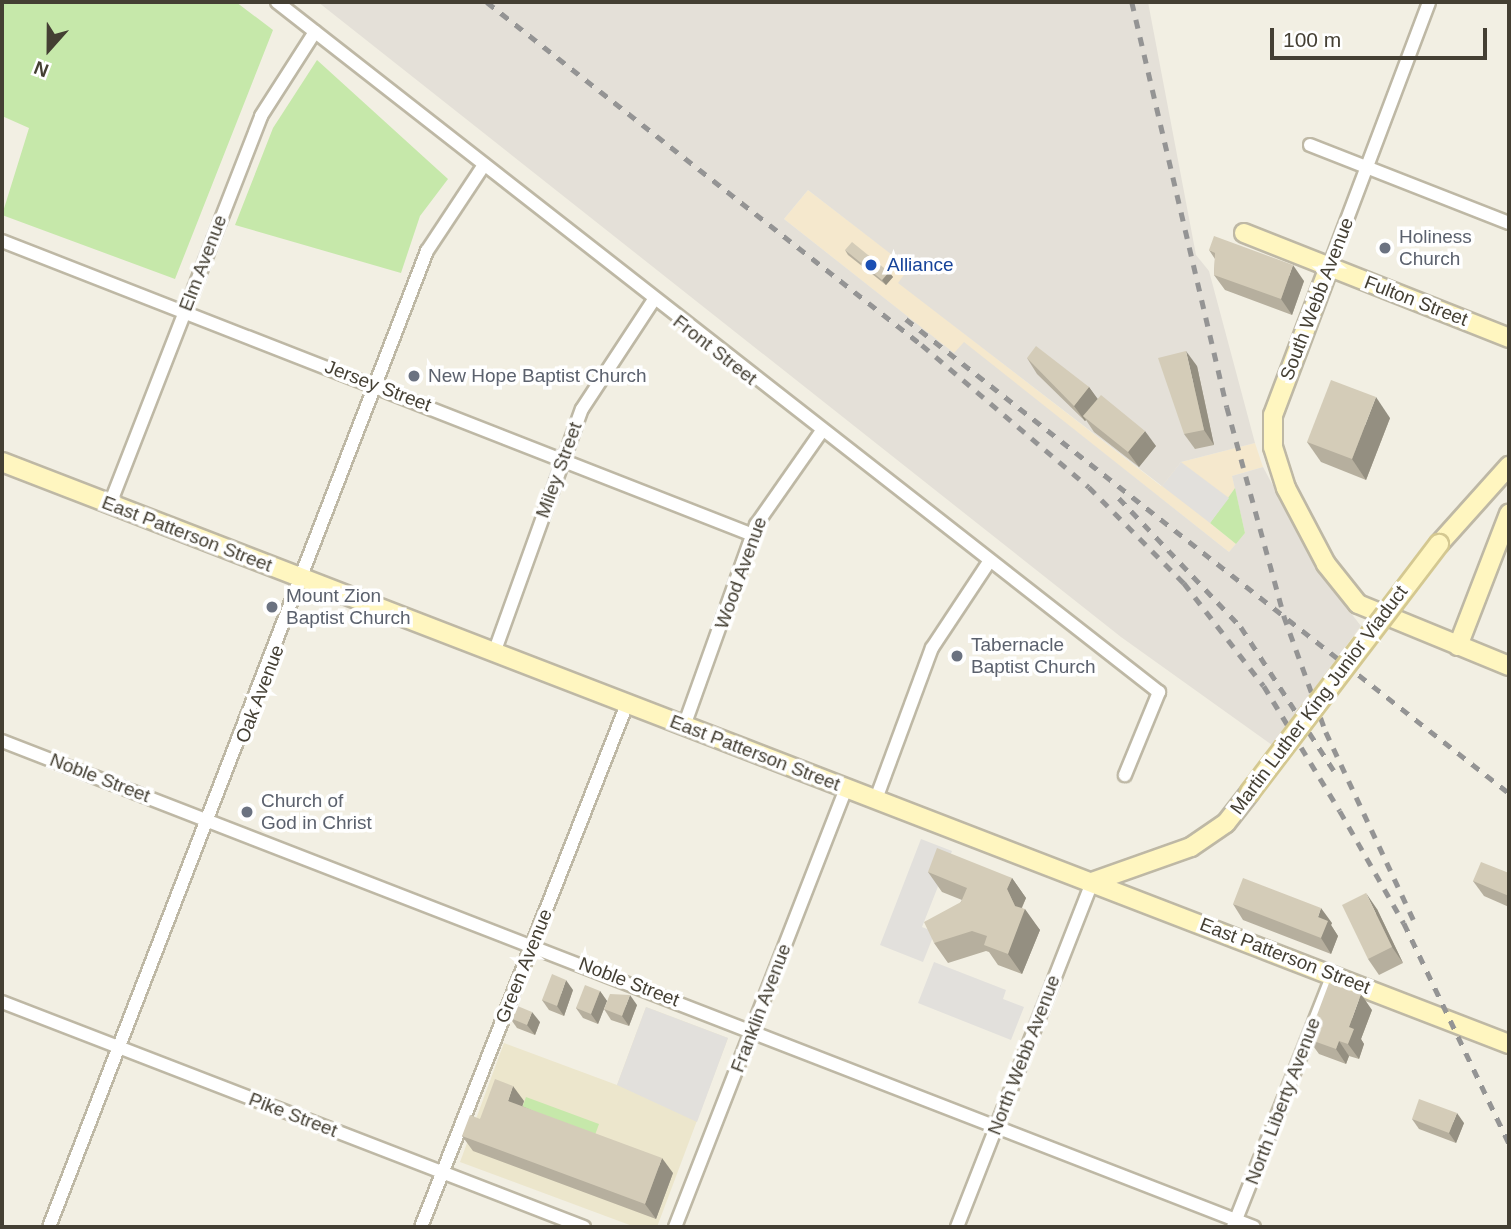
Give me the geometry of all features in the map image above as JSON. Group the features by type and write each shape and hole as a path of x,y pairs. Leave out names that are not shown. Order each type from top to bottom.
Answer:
{"street":[{"name":"Front Street","path":"276,2 482,168 1159,692 1125,775"},
{"name":"South Webb Avenue","path":"1429,2 1276,405 1272,436 1295,508 1345,591 1375,614 1458,646"},
{"name":"Elm Avenue","path":"110,505 268,101 315,32"},
{"path":"1310,145 1509,223"},
{"name":"Oak Avenue","path":"49,1227 209,820 427,251 482,168"},
{"name":"Fulton Street","path":"1244,233 1509,338"},
{"name":"Jersey Street","path":"2,242 563,457 752,535"},
{"name":"Miley Street","path":"494,653 563,457 591,389 653,301"},
{"name":"Wood Avenue","path":"684,726 752,535 771,497 821,432"},
{"name":"East Patterson Street","path":"2,462 1509,1044"},
{"name":"Martin Luther King Junior Viaduct","path":"1092,882 1191,846 1226,823 1439,544 1509,466"},
{"path":"1509,514 1458,646 1509,666"},
{"path":"876,799 932,649 989,562"},
{"name":"Green Avenue","path":"421,1227 627,704"},
{"name":"Noble Street","path":"2,740 752,1029 1235,1224 1254,1227"},
{"name":"Franklin Avenue","path":"675,1227 846,788"},
{"name":"North Webb Avenue","path":"957,1227 1092,882"},
{"name":"North Liberty Avenue","path":"1235,1224 1333,974"},
{"name":"Pike Street","path":"2,1002 584,1227"}],"shaded area":[{"path":"318,2 1148,2 1196,255 1209,271 1255,443 1181,462 1162,486 898,283 909,268 808,190 784,219 954,353 964,342 1229,552 1245,533 1232,476 1263,467 1321,575 1361,626 1272,745 1121,637"},
{"path":"808,190 910,268 899,283 1161,486 1181,462 1255,443 1263,467 1232,476 1235,488 1210,523 1236,544 1229,552 964,343 955,354 784,219"},
{"path":"1181,462 1229,498 1210,523 1162,486"},
{"path":"921,839 952,851 922,927 935,932 923,962 880,945"},
{"path":"934,962 1006,990 1003,999 1024,1007 1011,1040 918,1003"},
{"path":"646,1007 728,1038 657,1227 635,1227 460,1162 504,1043 617,1085"},
{"path":"646,1007 728,1038 697,1122 617,1085"}],"green space":[{"path":"2,2 236,2 273,30 175,279 2,215 29,128 2,116"},
{"path":"317,60 448,179 420,216 401,273 235,225 273,128"},
{"path":"1235,488 1245,533 1236,544 1210,523"},
{"path":"526,1097 599,1124 592,1143 519,1116"}],"building":[{"path":"1214,236 1293,265 1281,299 1214,275 1215,253 1209,250"},
{"path":"852,242 889,272 882,280 845,250"},
{"path":"1036,346 1089,387 1074,406 1027,358"},
{"path":"1186,351 1204,430 1184,434 1158,358"},
{"path":"1331,380 1376,397 1352,459 1307,442"},
{"path":"1101,395 1145,431 1128,452 1083,416"},
{"path":"937,848 1012,878 1007,889 1015,906 1025,909 1008,954 984,945 987,936 972,931 934,943 924,922 961,902 967,888 928,872"},
{"path":"1481,862 1509,873 1509,896 1473,881"},
{"path":"1243,878 1321,908 1318,917 1328,921 1321,938 1233,904"},
{"path":"1366,893 1392,947 1368,959 1342,905"},
{"path":"552,974 566,980 557,1006 542,1000"},
{"path":"1329,983 1361,994 1349,1027 1354,1029 1348,1044 1339,1041 1336,1049 1308,1039"},
{"path":"585,985 600,991 591,1014 576,1008"},
{"path":"610,994 630,995 622,1016 604,1009"},
{"path":"515,1005 532,1012 527,1025 510,1018"},
{"path":"495,1079 513,1086 508,1101 662,1158 645,1204 462,1136 470,1115 480,1119"},
{"path":"1419,1099 1457,1113 1449,1133 1412,1119"}],"railway":[{"path":"487,2 922,345 1089,487 1184,583 1264,686 1340,811 1404,923 1509,1143"},
{"path":"1132,2 1227,407 1284,616 1326,732 1416,925"},
{"path":"906,319 1509,793"},
{"path":"1119,498 1241,627 1334,771"}],"place":[{"name":"Holiness Church","path":"1385,248"},
{"name":"Alliance","path":"871,265"},
{"name":"New Hope Baptist Church","path":"414,376"},
{"name":"Mount Zion Baptist Church","path":"272,607"},
{"name":"Tabernacle Baptist Church","path":"957,656"},
{"name":"Church of God in Christ","path":"247,812"}]}
